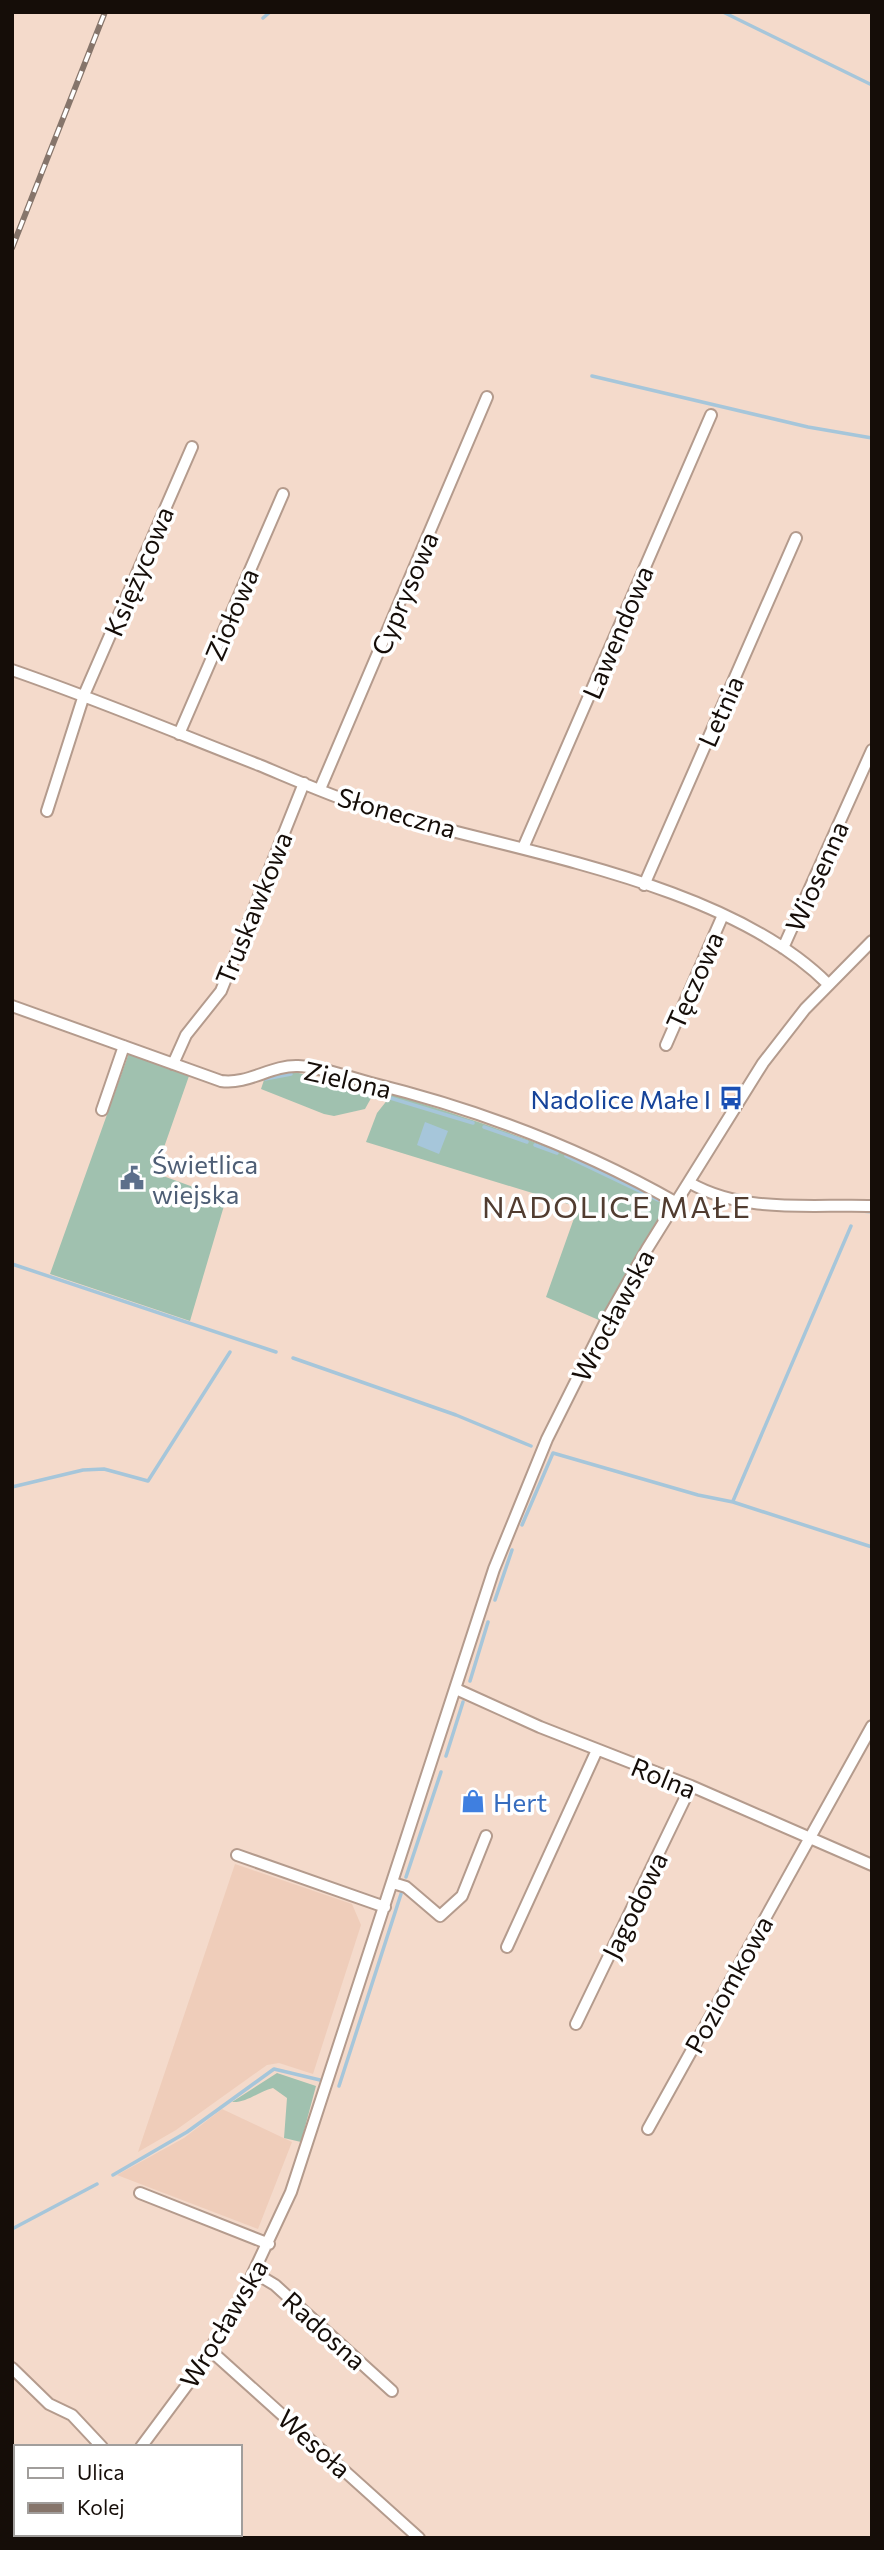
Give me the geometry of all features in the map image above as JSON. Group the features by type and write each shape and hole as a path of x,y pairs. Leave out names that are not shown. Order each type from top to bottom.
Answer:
{"street":[{"name":"Cyprysowa","path":"320,789 487,397"},
{"name":"Lawendowa","path":"523,848 711,415"},
{"name":"Księżycowa","path":"47,811 84,695 192,447"},
{"name":"Ziołowa","path":"179,734 283,494"},
{"name":"Letnia","path":"644,884 796,538"},
{"name":"Słoneczna","path":"12,670 84,695 367,807 523,848 644,884 723,915 783,948"},
{"name":"Wiosenna","path":"828,984 809,965 783,948 872,750"},
{"name":"Truskawkowa","path":"173,1063 186,1035 221,991 304,783"},
{"name":"Tęczowa","path":"666,1045 723,915"},
{"name":"Wrocławska","path":"142,2445 210,2350 255,2273 291,2192 494,1569 536,1462 606,1321 780,1039 828,984 872,941"},
{"name":"Zielona","path":"12,1006 208,1077 235,1083 269,1070 299,1066 394,1089 534,1135 677,1203"},
{"path":"102,1110 124,1046"},
{"path":"690,1183 704,1191 746,1203 872,1206"},
{"name":"Rolna","path":"455,1693 691,1786 872,1865"},
{"name":"Poziomkowa","path":"648,2129 872,1726"},
{"path":"507,1947 597,1750"},
{"name":"Jagodowa","path":"576,2024 691,1786"},
{"path":"393,1883 406,1887 440,1916 462,1896 486,1836"},
{"path":"237,1856 386,1907"},
{"path":"141,2193 269,2244"},
{"name":"Radosna","path":"255,2273 275,2285 392,2391"},
{"name":"Wesoła","path":"210,2350 419,2538"},
{"path":"12,2368 48,2404 72,2415 100,2445"}],"shaded area":[{"path":"235,1864 352,1904 361,1925 313,2074 279,2063 267,2065 176,2130 138,2152"},
{"path":"222,2109 292,2142 258,2229 117,2175 184,2138"}],"green space":[{"path":"129,1053 189,1076 155,1173 226,1199 190,1321 50,1274"},
{"path":"290,1071 375,1091 365,1109 334,1116 261,1089 265,1077"},
{"path":"392,1094 494,1127 585,1162 624,1179 653,1196 666,1210 601,1321 546,1297 578,1207 366,1142 377,1113"},
{"path":"277,2073 316,2086 301,2142 284,2138 287,2098 273,2088 242,2101 232,2102"}],"water":[{"path":"425,1122 448,1131 439,1154 417,1145"}],"waterway":[{"path":"263,18 270,12"},
{"path":"723,12 872,85"},
{"path":"592,376 808,427 872,438"},
{"path":"265,1079 291,1074"},
{"path":"303,1077 370,1092"},
{"path":"387,1097 473,1123"},
{"path":"484,1127 527,1142"},
{"path":"535,1145 557,1153"},
{"path":"566,1156 658,1200"},
{"path":"862,1211 872,1212"},
{"path":"733,1501 851,1226"},
{"path":"12,1264 276,1352"},
{"path":"12,1487 83,1470 104,1469 148,1481 230,1352"},
{"path":"293,1358 456,1415 531,1446"},
{"path":"522,1525 553,1453 698,1495 733,1502 872,1547"},
{"path":"495,1600 512,1550"},
{"path":"470,1681 488,1622"},
{"path":"446,1756 463,1702"},
{"path":"406,1877 441,1772"},
{"path":"339,2086 401,1894"},
{"path":"113,2175 187,2132 274,2069 320,2080"},
{"path":"12,2229 97,2184"}],"railway":[{"path":"12,248 105,12"}],"place":[{"name":"Nadolice Małe I","path":"731,1098"},
{"name":"Świetlica wiejska","path":"132,1178"},
{"name":"Hert","path":"473,1801"}],"district":[{"name":"NADOLICE MAŁE","path":"617,1205"}]}
